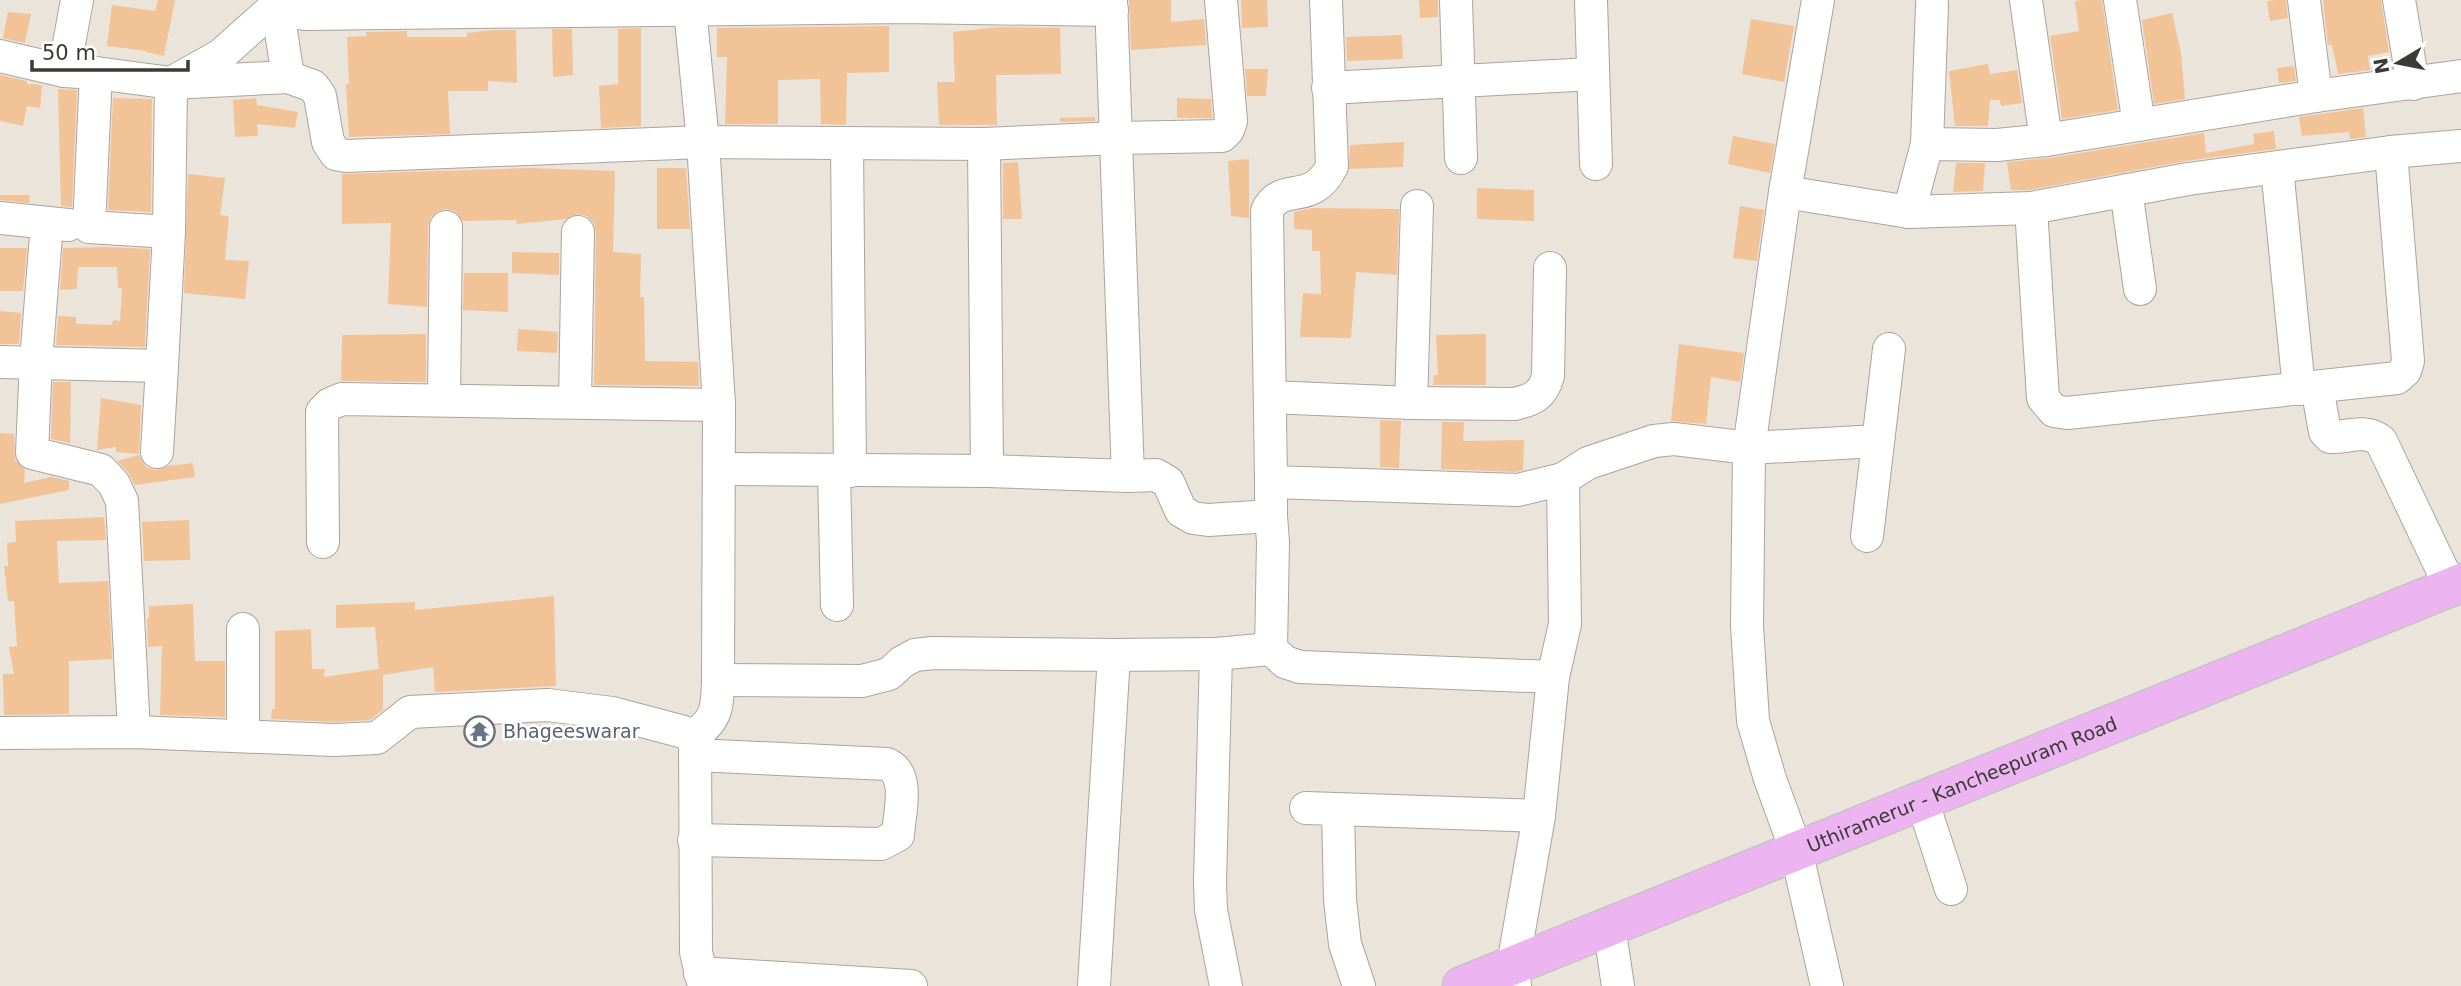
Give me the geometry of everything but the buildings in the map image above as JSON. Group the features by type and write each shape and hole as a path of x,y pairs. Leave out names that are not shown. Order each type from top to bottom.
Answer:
{"main road":[{"name":"Uthiramerur - Kancheepuram Road","path":"1462,986 1523,968 1604,928 2456,586"}],"street":[{"path":"64,71 77,0"},
{"path":"0,56 64,71 171,83 288,77 313,86 320,96 328,142 336,154 346,156 703,142 984,144 1222,136 1231,121 1221,0"},
{"path":"1326,0 1332,166 1327,176 1310,191 1280,196 1271,201 1267,211 1273,542 1271,649 1285,663 1300,667 1553,677"},
{"path":"1456,0 1461,158"},
{"path":"1591,0 1596,164"},
{"path":"1818,0 1785,192 1749,448 1747,626 1753,721 1770,779 1796,850 1827,986"},
{"path":"2026,0 2046,140"},
{"path":"2120,0 2139,125"},
{"path":"2304,0 2316,96"},
{"path":"2399,0 2413,84"},
{"path":"278,2 291,12 305,14 1112,5 1128,476"},
{"path":"278,2 288,77"},
{"path":"171,83 221,55 278,2"},
{"path":"1909,212 1927,144 1932,4"},
{"path":"690,9 703,142 719,405 720,469 717,704 710,724 695,745 696,952 702,979 911,986"},
{"path":"89,227 96,73"},
{"path":"1328,88 1593,74"},
{"path":"1927,144 1997,145 2046,140 2316,96 2461,76"},
{"path":"157,452 169,232 171,83"},
{"path":"837,605 847,144"},
{"path":"984,144 987,471"},
{"path":"1785,192 1909,212 2031,208 2126,190 2277,167 2461,146"},
{"path":"2031,208 2043,398 2054,411 2067,413 2397,378 2405,371 2408,361 2391,152"},
{"path":"2277,167 2308,388 2325,432 2330,437 2365,433 2374,435 2381,441 2456,586"},
{"path":"2126,190 2140,289"},
{"path":"1411,403 1418,206"},
{"path":"0,218 169,232"},
{"path":"47,223 32,453 101,470 114,484 122,501 134,732"},
{"path":"444,399 446,227"},
{"path":"575,402 578,232"},
{"path":"1270,397 1514,404 1539,396 1548,376 1550,268"},
{"path":"1867,536 1889,349"},
{"path":"0,362 162,366"},
{"path":"323,542 322,412 330,404 342,399 719,405"},
{"path":"1271,482 1518,489 1576,471 1654,441 1674,439 1749,448 1878,441"},
{"path":"720,469 1156,475 1168,482 1181,511 1193,518 1208,520 1271,516"},
{"path":"1523,968 1553,677 1565,624 1576,471"},
{"path":"243,629 243,736"},
{"path":"718,680 862,681 889,674 915,655 933,653 1216,654 1271,649"},
{"path":"1216,654 1211,896 1226,986"},
{"path":"1094,986 1114,655"},
{"path":"0,733 134,732 334,740 377,738 410,712 548,705 612,713 695,745 887,764 894,767 900,775 902,786 898,835 881,844 694,840"},
{"path":"1922,800 1951,889"},
{"path":"1306,808 1539,816"},
{"path":"1339,810 1341,911 1345,944 1359,986"},
{"path":"1604,928 1618,986"}],"place":[{"name":"Bhageeswarar","path":"480,731"}]}
